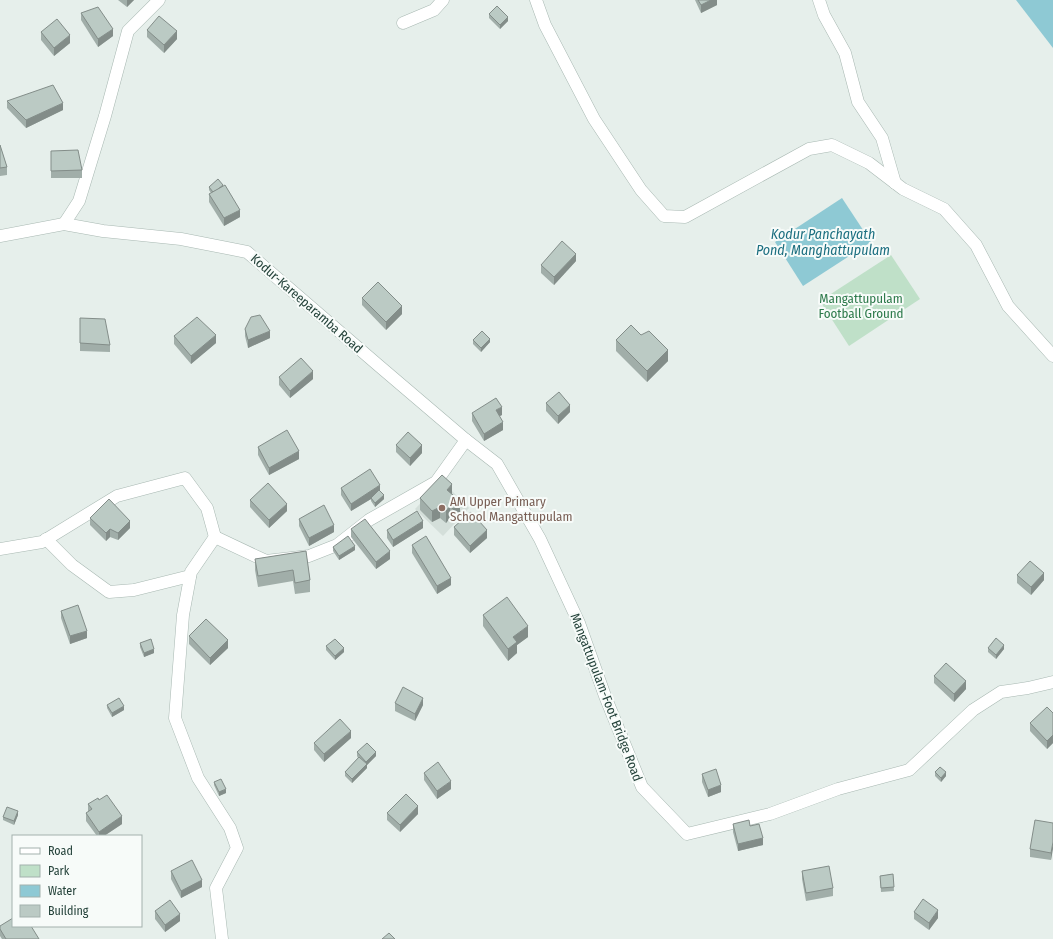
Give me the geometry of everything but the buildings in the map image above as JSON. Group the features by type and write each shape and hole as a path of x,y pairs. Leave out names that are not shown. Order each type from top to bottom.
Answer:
{"street":[{"path":"64,224 79,201 128,31 159,0"},
{"path":"403,24 434,10 443,0"},
{"path":"536,0 545,25 594,119 641,190 664,216 685,217 809,149 832,145 869,163 903,189 944,209 976,245 1008,306 1053,356"},
{"path":"819,0 824,15 845,53 858,102 882,138 895,183"},
{"name":"Kodur-Kareeparamba Road","path":"0,236 64,224 103,231 182,239 247,252 466,440"},
{"path":"0,550 42,542 117,496 185,478 207,508 216,537 266,560 309,556 337,545 369,520 436,482 466,440"},
{"name":"Mangattupulam-Foot Bridge Road","path":"466,440 497,464 540,539 579,623 605,696 642,787 687,834 770,814 838,789 909,770 973,710 1001,692 1053,682"},
{"path":"216,537 191,572 190,576 183,615 175,718 198,778 230,828 237,848 216,888 222,939"},
{"path":"46,539 72,565 109,592 134,590 190,576"}],"shaded area":[{"name":"AM Upper Primary School Mangattupulam","path":"442,481 469,508 443,536 415,509"}],"green space":[{"name":"Mangattupulam Football Ground","path":"891,255 920,299 849,346 820,301"}],"water":[{"path":"1016,0 1053,0 1053,48"},
{"name":"Kodur Panchayath Pond, Manghattupulam","path":"842,198 871,242 803,286 775,242"}],"place":[{"name":"AM Upper Primary School Mangattupulam","path":"442,508"}]}
